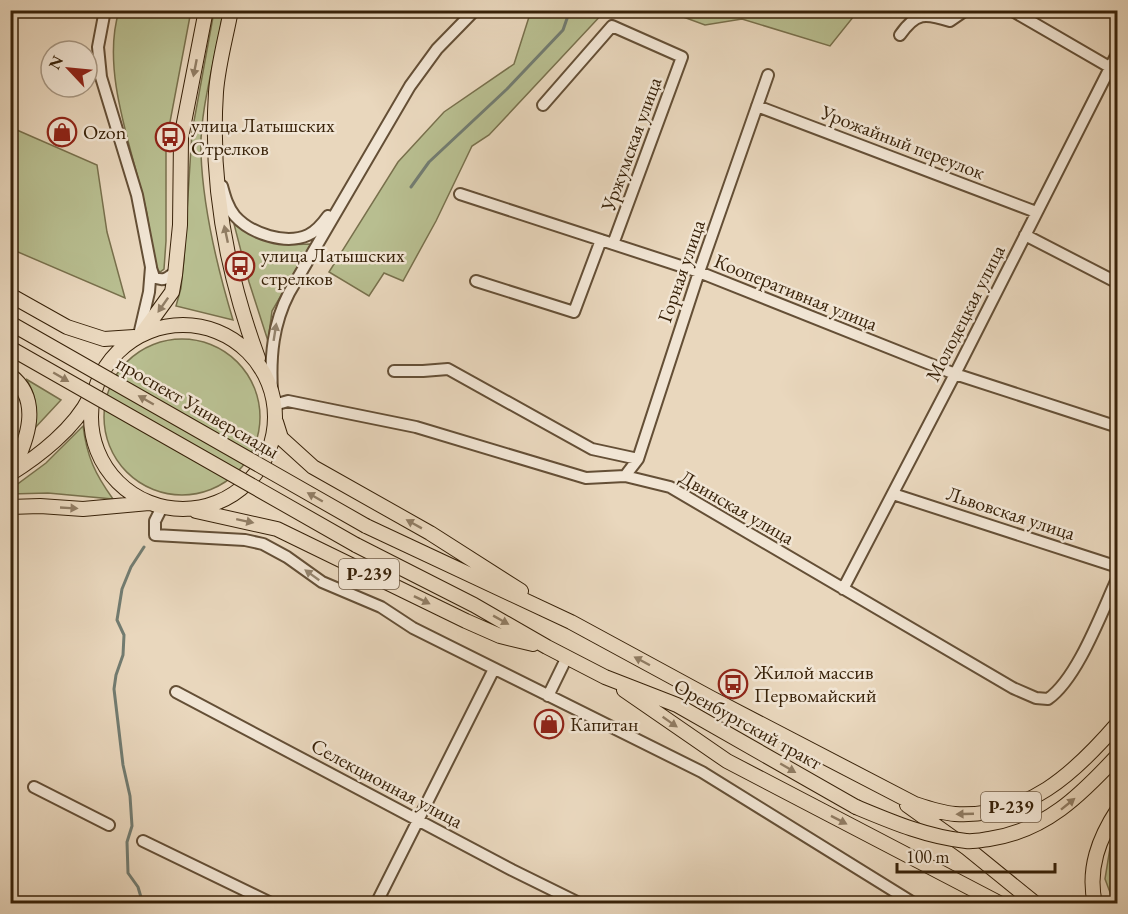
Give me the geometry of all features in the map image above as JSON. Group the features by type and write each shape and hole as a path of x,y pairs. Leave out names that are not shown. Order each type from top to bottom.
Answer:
{"main road":[{"path":"10,295 67,327 104,339 139,335 172,292 180,225 181,138 206,10"},
{"path":"231,10 216,90 215,166 219,201 247,329 263,371"},
{"name":"проспект Универсиады","path":"10,323 366,526"},
{"name":"Р-239","path":"11,474 36,457 74,420 86,406 99,376 117,351 139,335 162,327 183,324 210,328 223,333 246,349 263,371 272,391 274,412 281,438 313,467 430,533 571,622"},
{"name":"Оренбургский тракт","path":"10,348 356,545 474,605 605,677 677,705 856,807 914,831 968,842 1002,837 1049,819 1082,792 1118,755"},
{"path":"10,375 29,399 31,414 26,441 11,474"},
{"name":"Р-239","path":"99,376 90,410 90,424 98,453 109,472 124,488 155,505"},
{"name":"Р-239","path":"188,509 227,498 257,471 270,446 274,412"},
{"name":"Р-239","path":"10,507 40,506 83,509 155,505 188,509 277,529 500,636 547,647"},
{"name":"Оренбургский тракт","path":"366,526 571,622 915,804 953,814 1005,809 1045,792 1072,771 1118,723"},
{"path":"605,677 727,761 1001,903"},
{"path":"879,786 967,848 1036,903"},
{"path":"1095,903 1091,885 1096,849 1118,809"}],"street":[{"path":"105,10 98,47 101,77 137,195 151,267 154,277 161,280 169,278 175,272"},
{"path":"215,166 229,207 236,216 253,229 280,238 298,238 315,231 351,184 410,86 437,49 475,10"},
{"path":"900,35 908,24 921,16 928,15 950,21 966,10"},
{"path":"1011,10 1114,69"},
{"name":"Уржумская улица","path":"543,105 612,26 682,57 613,244"},
{"name":"Молодецкая улица","path":"843,589 1036,212 1114,69 1118,52"},
{"name":"Горная улица","path":"625,476 638,459 699,272 768,75"},
{"name":"Урожайный переулок","path":"757,106 1036,212"},
{"path":"272,391 272,350 279,314 343,204 351,184"},
{"name":"Кооперативная улица","path":"460,194 699,272 955,374 1118,427"},
{"path":"1025,235 1118,283"},
{"path":"476,281 574,312 601,240"},
{"path":"139,335 149,292 151,267"},
{"path":"394,370 448,369 592,449 638,459"},
{"name":"Двинская улица","path":"274,412 288,401 416,427 586,478 625,476 670,487 1013,688 1036,698 1048,699 1056,694 1067,680 1088,642 1118,577"},
{"name":"Львовская улица","path":"893,494 1118,567"},
{"path":"155,505 155,535 245,540 263,544 287,557 322,582 381,607 413,628 702,772 915,903"},
{"path":"548,696 567,657"},
{"path":"376,903 494,669"},
{"name":"Селекционная улица","path":"176,692 513,870 581,903"},
{"path":"34,787 109,825"},
{"path":"143,841 273,903"}],"green space":[{"path":"538,10 605,11 489,135 472,146 436,221 403,281 384,273 369,296 329,272 398,162 444,112 514,64 529,17"},
{"path":"858,10 830,46 742,19 705,25 667,11"},
{"path":"119,11 191,11 166,143 166,241 164,269 160,272 155,269 147,214 116,86 114,35"},
{"path":"217,13 222,16 222,19 202,121 202,174 212,238 233,320 176,306 181,288 184,259 192,132 213,17"},
{"path":"10,127 97,165 107,232 125,298 11,249"},
{"path":"234,224 271,242 311,244 272,311 268,341 249,282"},
{"path":"182,339 212,345 237,362 254,387 260,417 254,447 237,472 212,489 182,495 152,489 127,472 110,447 104,417 110,387 127,362 152,345"},
{"path":"26,379 61,400 33,430 35,403"},
{"path":"83,426 93,465 113,499 48,493 11,494 11,489 46,463"},
{"path":"1117,833 1117,903 1114,903 1105,879 1110,848"}],"waterway":[{"path":"411,187 429,162 507,89 563,30 570,10"},
{"path":"143,904 138,887 128,873 127,842 132,826 130,796 123,765 114,689 123,655 124,635 117,620 122,589 131,567 144,547"}],"place":[{"name":"Ozon","path":"62,132"},
{"name":"улица Латышских Стрелков","path":"170,137"},
{"name":"улица Латышских стрелков","path":"240,266"},
{"name":"Жилой массив Первомайский","path":"733,684"},
{"name":"Капитан","path":"549,724"}]}
